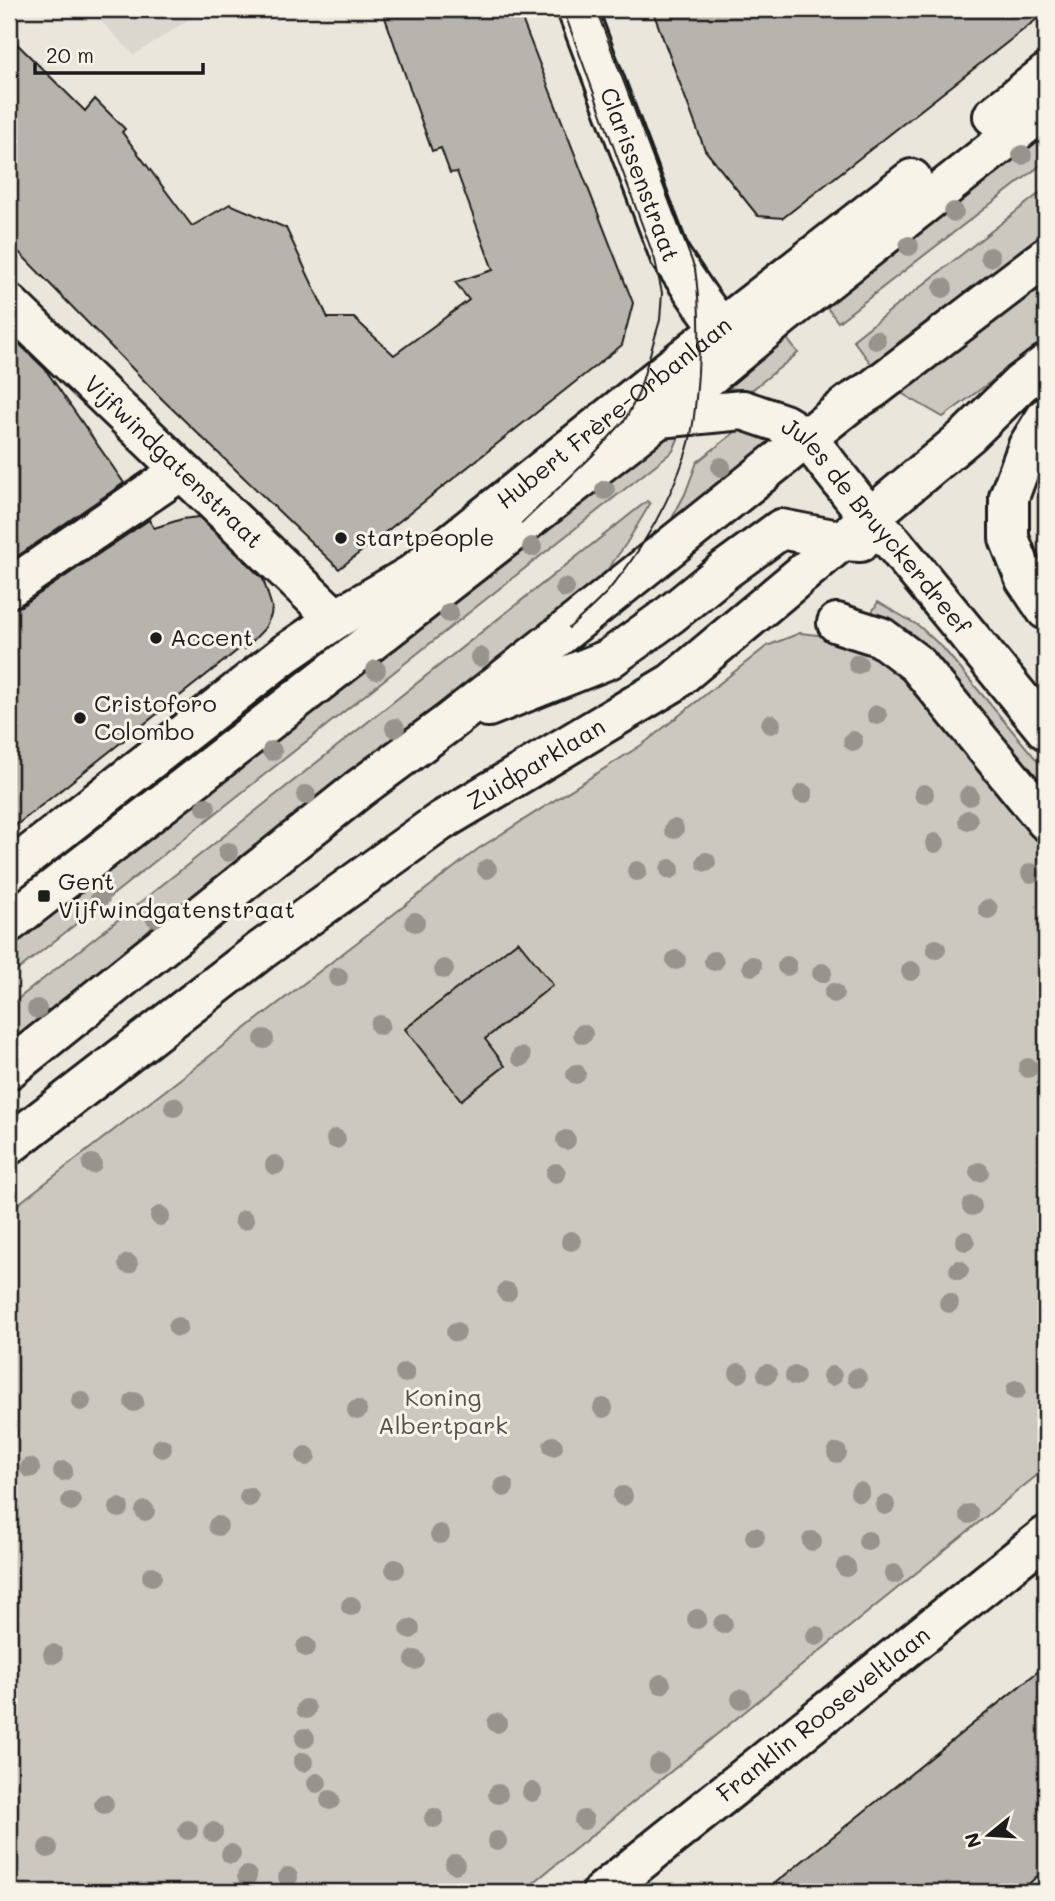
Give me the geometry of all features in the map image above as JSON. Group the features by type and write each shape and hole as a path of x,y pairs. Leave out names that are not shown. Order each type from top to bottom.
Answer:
{"street":[{"name":"Clarissenstraat","path":"577,9 670,256 722,328"},
{"name":"Hubert Frère-Orbanlaan","path":"9,871 285,654 336,619 411,575 1046,74"},
{"path":"9,923 659,418 782,316 1046,108"},
{"path":"9,1069 359,789 447,724 807,438 1046,257"},
{"name":"Vijfwindgatenstraat","path":"9,304 336,619"},
{"name":"Zuidparklaan","path":"9,1144 260,951 441,821 672,683 869,534 1020,384 1046,364"},
{"path":"968,435 1046,404"},
{"name":"Jules de Bruyckerdreef","path":"659,418 743,410 784,424 807,438 869,534 1046,730"},
{"path":"1046,417 1028,446 1009,497 1009,538 1024,579 1046,610"},
{"path":"9,588 181,471"},
{"path":"447,724 609,659 781,529 869,534"},
{"path":"837,623 881,636 917,664 1046,821"},
{"name":"Franklin Rooseveltlaan","path":"602,1892 1046,1536"}],"shaded area":[{"path":"89,9 205,9 134,55"}],"green space":[{"path":"1046,123 1046,161 838,322 822,301"},
{"path":"1046,188 1046,238 957,307 927,321 899,342 875,369 853,340"},
{"path":"1046,272 1046,341 943,417 894,389"},
{"path":"782,332 798,353 753,389 718,387"},
{"path":"739,429 778,440 668,526 685,494 697,462"},
{"path":"676,436 678,439 673,451 9,977 9,946 655,440"},
{"path":"647,501 650,504 605,573 559,616 9,1049 9,1006"},
{"path":"878,602 919,626 943,648 1046,771 1046,797 869,617"},
{"name":"Koning Albertpark","path":"800,633 844,638 897,666 1046,844 1046,1468 522,1892 9,1892 9,1211 478,849 643,744 767,646"}],"building":[{"path":"382,9 518,9 633,303 622,345 339,569 163,400 9,242 9,36 85,111 95,99 125,129 122,132 192,226 230,204 286,228 328,318 354,318 394,355 469,300 455,282 493,270 457,172 450,173 441,148 432,151"},
{"path":"652,9 1046,9 1046,12 783,218 758,216 705,150"},
{"path":"9,334 45,369 124,483 9,562"},
{"path":"199,517 263,579 272,607 265,628 245,649 243,646 9,831 9,610 21,606 149,520 154,528"},
{"path":"518,941 553,985 485,1039 505,1066 461,1100 405,1029"},
{"path":"1046,1665 1046,1868 1020,1892 764,1892"}],"tram line":[{"path":"522,523 592,456 625,420 638,395 660,320 662,293 655,260 563,9"},
{"path":"569,628 620,576 642,544 670,492 692,431 699,357 695,269 596,9"}],"place":[{"name":"startpeople","path":"341,538"},
{"name":"Accent","path":"156,638"},
{"name":"Cristoforo Colombo","path":"80,718"},
{"name":"Gent Vijfwindgatenstraat","path":"44,896"}]}
